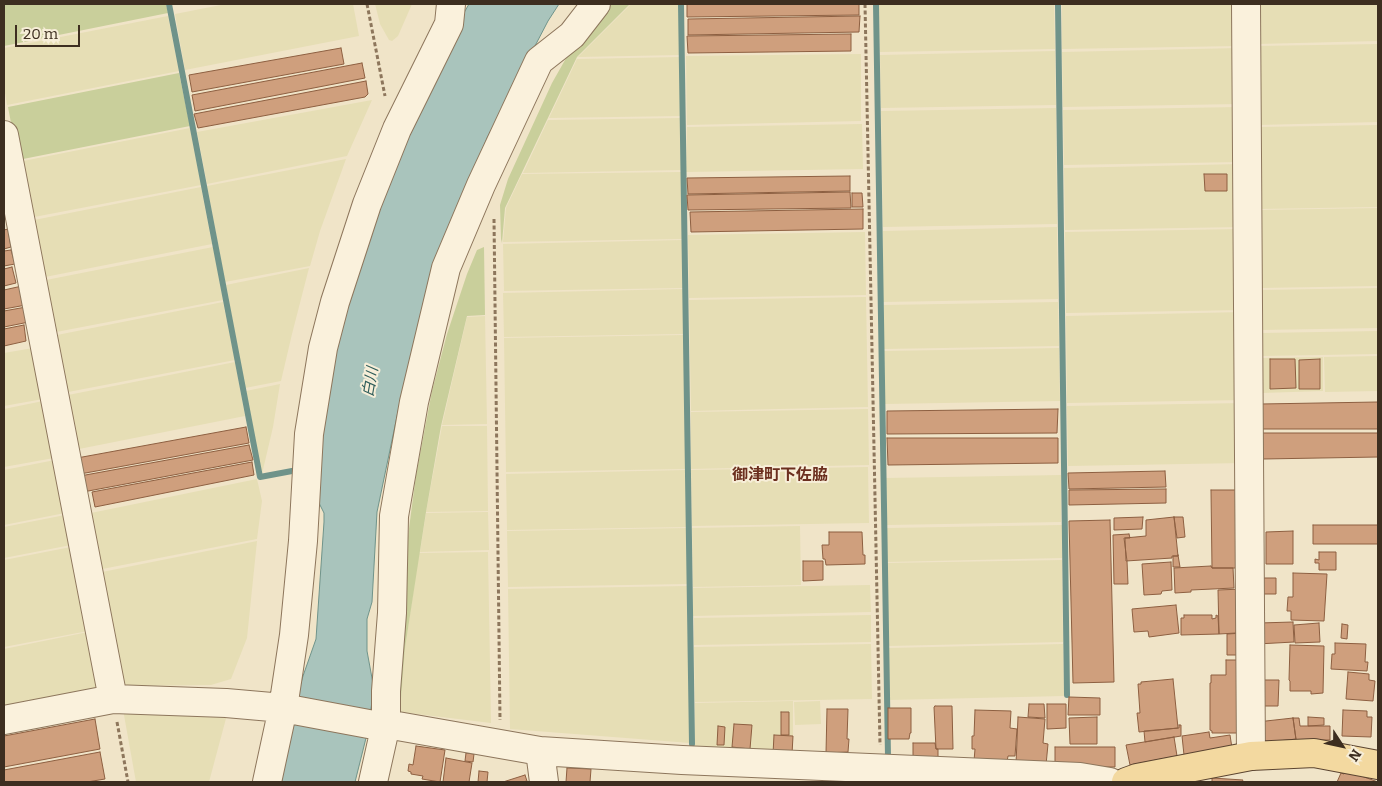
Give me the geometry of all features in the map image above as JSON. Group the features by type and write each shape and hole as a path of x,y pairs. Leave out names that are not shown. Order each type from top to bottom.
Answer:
{"main road":[{"path":"1126,782 1136,778 1251,756 1314,753 1378,765"}],"street":[{"path":"267,782 286,709 303,541 309,434 323,348 335,302 367,204 397,129 449,24 451,4"},
{"path":"373,782 386,691 392,614 394,516 414,402 446,268 481,185 540,60 572,35 596,4"},
{"path":"1246,4 1251,756"},
{"path":"4,135 113,699"},
{"path":"4,720 113,699 226,703 286,709 540,751 682,760 804,773 881,769 1080,777 1110,782"},
{"path":"540,751 544,782"}],"path":[{"path":"367,4 390,118 397,129"},
{"path":"865,4 881,769"},
{"path":"494,216 500,744"},
{"path":"113,699 128,782"}],"shaded area":[{"path":"226,4 353,4 359,36 185,70 175,14"},
{"path":"375,4 412,4 398,36 392,41 389,40 380,24"},
{"path":"631,4 679,4 680,55 578,57"},
{"path":"879,4 1054,4 1055,49 880,52"},
{"path":"1062,4 1238,4 1238,46 1062,49"},
{"path":"1256,4 1378,4 1378,41 1257,44"},
{"path":"168,16 179,71 7,105 4,87 4,48"},
{"path":"1378,44 1378,122 1258,125 1257,46"},
{"path":"1239,48 1239,104 1063,107 1062,52"},
{"path":"1055,51 1056,105 881,108 880,55"},
{"path":"861,54 861,121 687,125 686,56"},
{"path":"680,57 681,116 549,118 577,59"},
{"path":"372,100 347,156 207,184 197,132"},
{"path":"1239,107 1240,162 1064,165 1063,110"},
{"path":"1056,108 1057,224 883,227 881,111"},
{"path":"681,118 682,170 523,173 548,120"},
{"path":"862,124 863,169 686,172 687,127"},
{"path":"1378,125 1378,207 1259,209 1258,127"},
{"path":"190,128 201,185 29,218 18,162"},
{"path":"346,159 320,231 310,266 225,282 207,186"},
{"path":"1240,164 1241,227 1065,230 1064,168"},
{"path":"682,172 682,239 503,242 506,208 522,174"},
{"path":"201,187 212,244 40,278 29,221"},
{"path":"1378,208 1378,286 1260,288 1259,210"},
{"path":"1057,227 1058,299 883,302 883,231"},
{"path":"1241,229 1242,310 1066,313 1065,232"},
{"path":"865,232 866,295 689,298 688,235"},
{"path":"682,240 683,288 504,291 503,244"},
{"path":"213,247 223,300 51,333 41,281"},
{"path":"309,268 281,381 245,388 226,285"},
{"path":"1378,288 1378,328 1261,330 1260,290"},
{"path":"683,289 684,334 504,337 503,293"},
{"path":"866,297 868,407 691,411 689,300"},
{"path":"223,302 235,360 63,393 52,336"},
{"path":"1058,302 1059,346 884,349 884,305"},
{"path":"1242,312 1244,400 1067,403 1066,316"},
{"path":"485,316 487,424 442,425 467,317"},
{"path":"1378,331 1378,354 1261,356 1261,333"},
{"path":"684,335 686,469 506,472 504,338"},
{"path":"33,348 43,399 4,406 4,353"},
{"path":"1059,348 1060,401 885,404 884,351"},
{"path":"1378,356 1378,391 1325,392 1324,357"},
{"path":"1323,357 1323,391 1262,393 1261,358"},
{"path":"235,362 245,416 74,450 63,396"},
{"path":"280,384 273,427 262,474 246,391"},
{"path":"43,401 54,458 4,467 4,409"},
{"path":"1244,403 1244,463 1068,466 1067,406"},
{"path":"868,409 869,465 691,469 691,412"},
{"path":"442,426 487,426 488,511 426,512"},
{"path":"55,460 65,513 4,525 4,470"},
{"path":"868,467 869,523 692,526 691,470"},
{"path":"686,470 687,527 507,530 506,474"},
{"path":"1061,475 1061,522 887,525 886,478"},
{"path":"257,479 262,501 257,539 97,570 86,514"},
{"path":"488,512 489,550 420,552 426,513"},
{"path":"65,515 71,545 4,558 4,527"},
{"path":"1062,525 1062,558 887,562 887,528"},
{"path":"800,526 801,585 693,587 692,528"},
{"path":"687,528 687,584 508,587 507,531"},
{"path":"257,541 247,638 231,679 211,685 119,686 97,573"},
{"path":"71,547 88,631 4,647 4,560"},
{"path":"488,552 491,723 400,712 405,648 419,553"},
{"path":"1062,560 1063,642 888,646 887,563"},
{"path":"870,585 871,612 693,616 693,588"},
{"path":"687,586 690,743 510,729 508,589"},
{"path":"871,615 871,642 694,645 694,618"},
{"path":"88,632 99,690 4,708 4,649"},
{"path":"871,644 872,699 695,702 694,647"},
{"path":"1063,644 1064,696 889,700 889,648"},
{"path":"793,701 793,757 695,753 695,703"},
{"path":"820,701 821,724 795,725 794,702"},
{"path":"122,704 228,711 209,782 136,782"}],"green space":[{"path":"4,4 166,4 168,13 4,46"},
{"path":"607,4 630,4 577,57 505,208 502,243 500,205 508,179 552,83 569,53"},
{"path":"179,73 190,126 18,160 8,107"},
{"path":"484,247 485,315 467,316 441,426 405,648 400,712 393,709 402,582 416,475 432,391 447,334 477,250"}],"water":[{"name":"白川","path":"469,4 559,4 548,21 487,138 460,207 400,402 377,512 372,602 367,619 367,651 374,689 367,734 355,782 272,782 303,676 316,639 324,522 324,513 316,497 319,425 345,312 384,191 457,25"}],"building":[{"path":"687,4 859,4 859,15 687,17"},
{"path":"860,16 859,32 688,35 688,19"},
{"path":"851,34 851,51 688,53 687,36"},
{"path":"341,48 344,64 192,92 189,75"},
{"path":"362,63 365,78 195,111 192,95"},
{"path":"366,81 368,94 365,97 198,128 194,114"},
{"path":"1204,174 1227,174 1227,191 1205,191"},
{"path":"850,176 850,191 688,194 687,178"},
{"path":"850,192 851,208 688,210 687,195"},
{"path":"852,193 862,193 863,207 852,207"},
{"path":"863,209 863,229 691,232 690,212"},
{"path":"8,229 11,247 4,249 4,230"},
{"path":"11,250 15,264 4,266 4,251"},
{"path":"12,267 16,283 4,286 4,269"},
{"path":"22,286 26,305 4,309 4,290"},
{"path":"26,307 29,322 4,327 4,311"},
{"path":"24,325 26,341 4,346 4,329"},
{"path":"1270,359 1295,359 1296,388 1270,389"},
{"path":"1320,359 1320,389 1299,389 1299,360"},
{"path":"1378,402 1378,429 1261,429 1261,404"},
{"path":"1058,409 1057,433 887,434 887,411"},
{"path":"246,427 249,443 80,474 77,458"},
{"path":"1261,433 1378,433 1378,457 1263,459"},
{"path":"887,438 1058,438 1058,463 888,465"},
{"path":"249,445 253,460 83,492 80,476"},
{"path":"252,462 254,475 95,507 92,492"},
{"path":"1165,471 1166,487 1069,489 1068,473"},
{"path":"1166,489 1166,503 1069,505 1069,490"},
{"path":"1211,490 1236,490 1241,568 1212,568"},
{"path":"1143,517 1142,529 1114,530 1114,518"},
{"path":"1174,517 1178,556 1126,561 1125,538 1146,536 1146,520"},
{"path":"1174,517 1183,517 1185,537 1177,538"},
{"path":"1110,520 1114,682 1073,683 1069,521"},
{"path":"1313,525 1378,525 1378,544 1313,544"},
{"path":"1293,531 1293,564 1266,564 1266,532"},
{"path":"829,532 862,532 865,564 826,565 825,559 823,559 822,545 829,545"},
{"path":"1129,534 1130,538 1124,538 1128,584 1114,584 1113,535"},
{"path":"1319,552 1336,552 1336,570 1319,570 1319,563 1315,563 1315,559 1319,560"},
{"path":"1178,555 1180,567 1173,567 1173,556"},
{"path":"803,561 823,561 823,580 803,581"},
{"path":"1171,562 1172,590 1162,591 1161,594 1144,595 1142,564"},
{"path":"1211,566 1212,568 1233,568 1234,588 1191,590 1191,592 1175,593 1174,568"},
{"path":"1293,573 1327,574 1324,621 1291,620 1291,611 1287,611 1288,597 1293,597"},
{"path":"1260,578 1276,578 1276,594 1259,594"},
{"path":"1243,589 1236,633 1219,634 1218,590"},
{"path":"1176,605 1179,633 1149,637 1148,631 1134,632 1132,609"},
{"path":"1184,615 1212,615 1212,619 1216,618 1216,615 1218,616 1219,634 1181,635 1181,618 1184,618"},
{"path":"1293,622 1294,642 1257,644 1259,623"},
{"path":"1319,623 1320,642 1295,643 1294,625"},
{"path":"1342,624 1348,625 1347,639 1341,638"},
{"path":"1244,633 1244,655 1227,655 1227,634"},
{"path":"1335,643 1366,644 1365,662 1368,662 1367,671 1331,669 1332,654 1335,654"},
{"path":"1290,645 1324,646 1323,693 1311,694 1311,691 1290,691"},
{"path":"1226,660 1242,660 1242,733 1212,733 1210,730 1211,675 1226,675"},
{"path":"1348,672 1369,674 1369,680 1375,681 1373,701 1346,699"},
{"path":"1173,679 1178,728 1139,732 1137,713 1140,713 1138,684 1141,684 1141,682"},
{"path":"1259,680 1279,680 1278,706 1259,706"},
{"path":"1069,697 1100,698 1100,715 1068,715"},
{"path":"1029,704 1044,704 1045,718 1028,717"},
{"path":"1047,704 1066,704 1066,728 1047,729"},
{"path":"935,706 952,706 953,749 936,749"},
{"path":"888,708 911,708 911,733 909,739 888,739"},
{"path":"827,709 848,709 848,752 826,753"},
{"path":"975,710 1011,711 1010,728 1017,729 1015,756 1008,756 1007,762 974,761 975,749 972,749 972,736 974,736"},
{"path":"1343,710 1367,711 1367,717 1372,717 1371,737 1342,736"},
{"path":"781,712 789,712 789,735 781,735"},
{"path":"1018,717 1045,719 1043,743 1048,744 1046,765 1016,764"},
{"path":"1097,717 1097,744 1070,744 1069,718"},
{"path":"1308,717 1324,718 1324,725 1308,726"},
{"path":"1293,718 1296,739 1261,743 1257,722"},
{"path":"1293,718 1299,718 1300,726 1330,726 1330,740 1296,740"},
{"path":"95,719 100,749 4,767 4,736"},
{"path":"734,724 752,725 750,749 732,747"},
{"path":"1179,725 1181,725 1181,736 1145,742 1144,731 1179,728"},
{"path":"718,726 725,727 724,745 717,745"},
{"path":"1209,732 1210,738 1230,735 1232,748 1184,755 1182,736"},
{"path":"774,735 793,736 792,754 773,754"},
{"path":"1174,737 1177,756 1130,765 1126,745"},
{"path":"913,743 935,743 936,749 938,749 938,760 913,760"},
{"path":"416,746 445,750 440,782 422,779 423,776 411,774 408,771 409,764 413,765"},
{"path":"1055,747 1115,747 1115,767 1055,767"},
{"path":"100,752 105,779 87,782 4,782 4,770"},
{"path":"466,753 474,754 473,762 465,761"},
{"path":"446,758 472,763 469,782 443,782"},
{"path":"567,768 591,769 590,782 566,782"},
{"path":"1345,770 1378,782 1337,782 1341,773 1344,774"},
{"path":"479,771 488,772 487,782 478,782"},
{"path":"525,775 527,781 503,782"},
{"path":"1212,778 1243,780 1242,782 1212,782"}],"waterway":[{"path":"169,4 260,477 292,471"},
{"path":"681,4 692,744"},
{"path":"876,4 888,757"},
{"path":"1058,4 1067,695"}],"district":[{"name":"御津町下佐脇","path":"780,476"}]}
